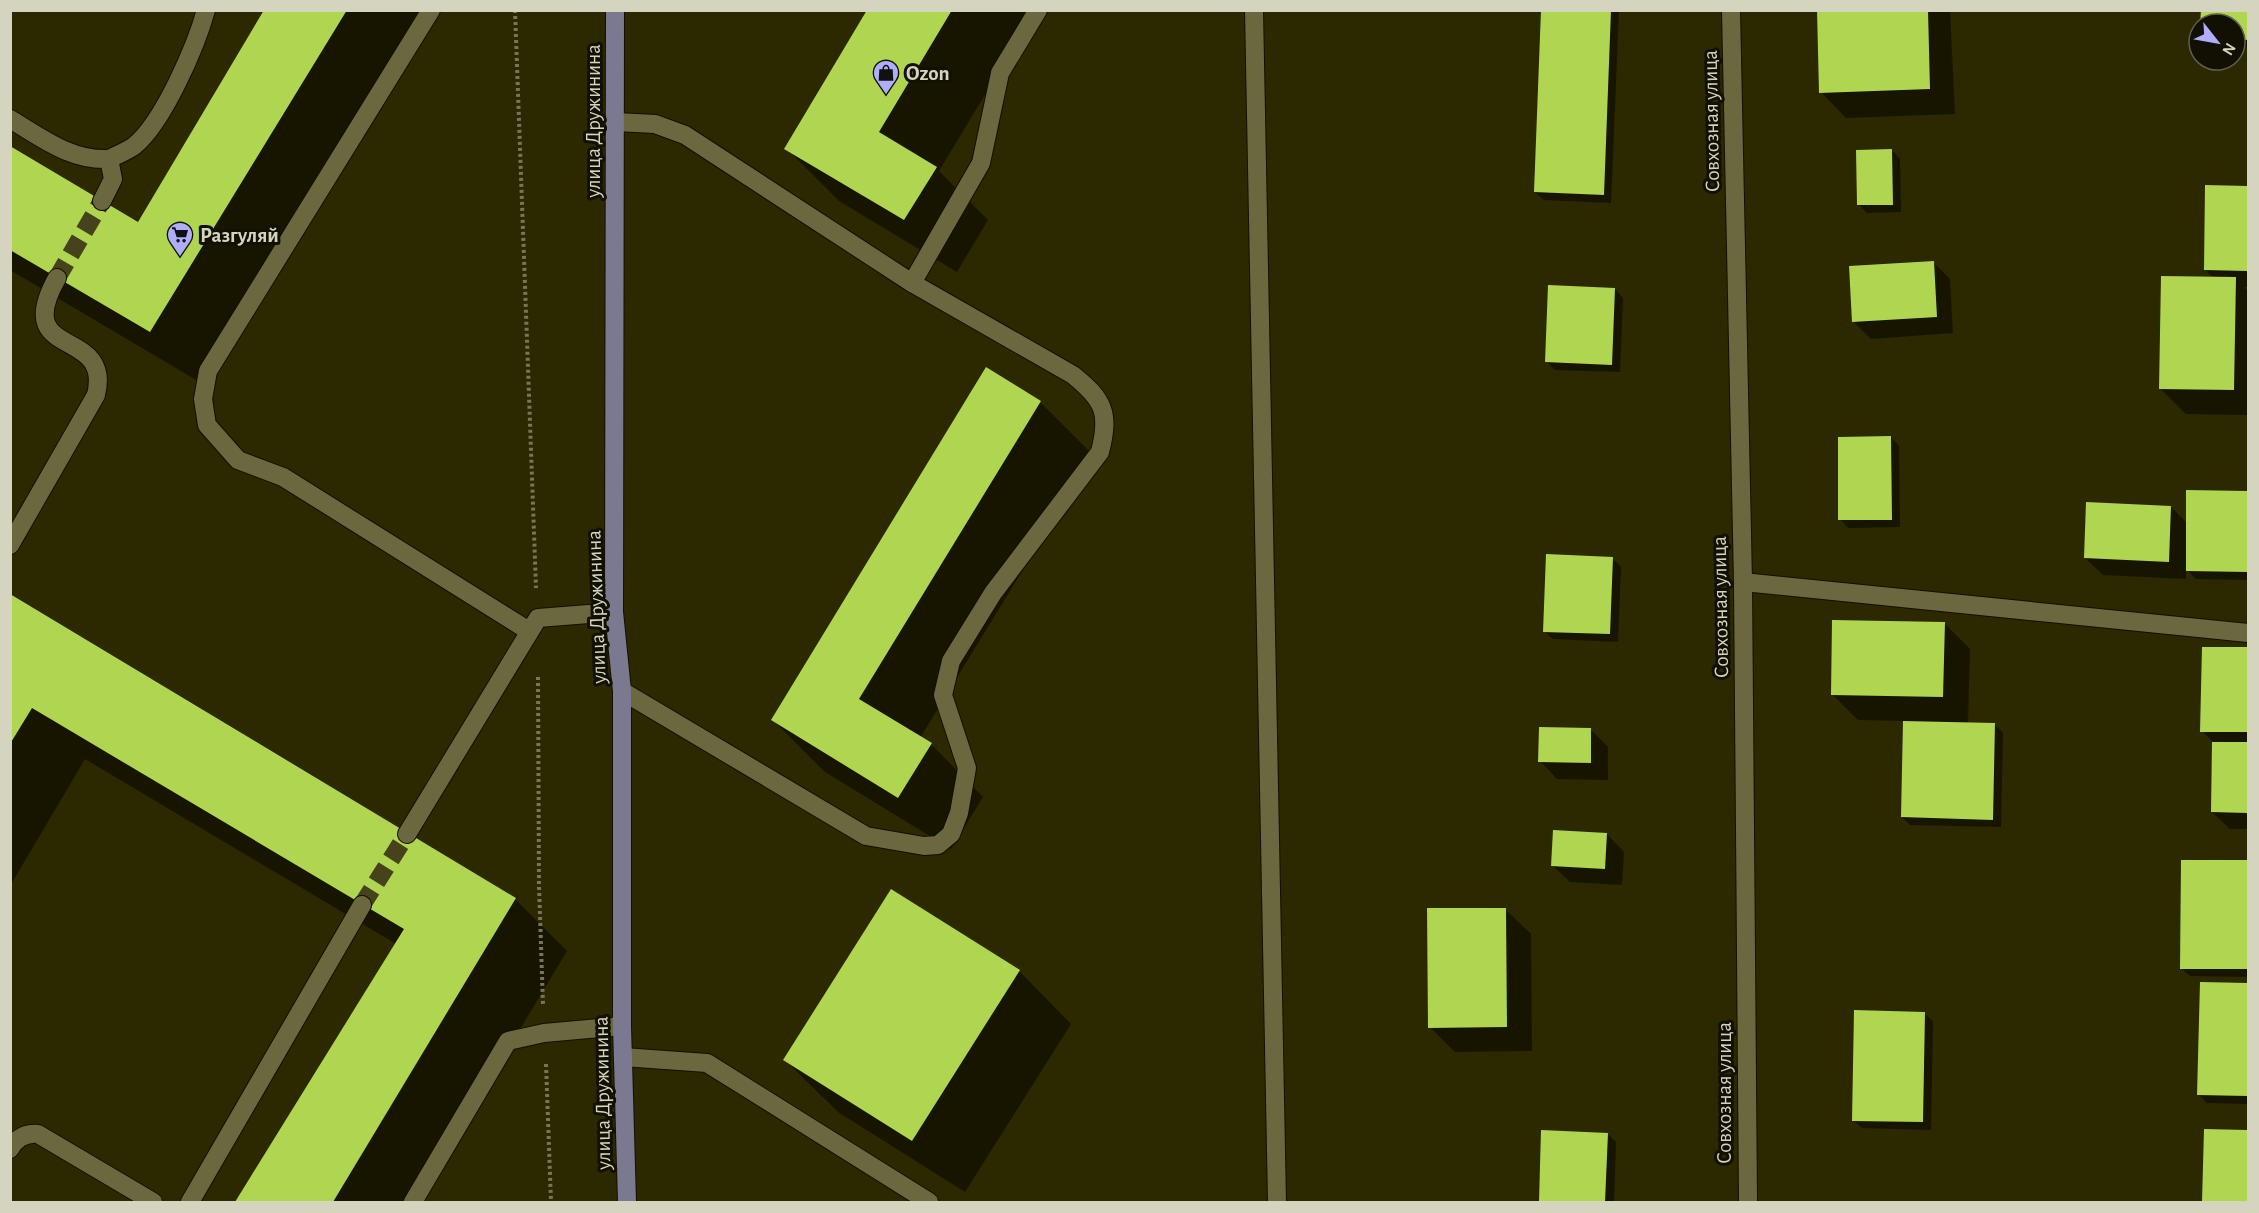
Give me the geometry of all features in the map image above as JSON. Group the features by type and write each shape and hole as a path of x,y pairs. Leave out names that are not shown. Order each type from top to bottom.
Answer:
{"main road":[{"name":"улица Дружинина","path":"615,10 614,612 622,691 622,1026 627,1203"}],"street":[{"path":"10,119 70,154 91,160 109,159 133,146 151,129 179,77 206,10"},
{"path":"431,10 208,371 203,399 207,425 238,460 283,477 529,631"},
{"path":"912,283 981,163 1000,73 1038,10"},
{"path":"1254,10 1277,1203"},
{"name":"Совхозная улица","path":"1731,10 1743,582 1748,1203"},
{"path":"616,122 655,124 685,135 912,283 1073,375 1092,391 1104,408 1106,428 1100,452 993,593 951,662 943,695 967,768 959,813 951,834 938,845 924,846 866,836 622,691"},
{"path":"102,201 113,179 109,159"},
{"path":"10,545 96,395 99,383 94,363 87,354 61,340 45,322 43,309 57,278"},
{"path":"1743,582 2248,633"},
{"path":"407,834 538,618 614,612"},
{"path":"190,1203 362,905"},
{"path":"413,1203 508,1041 544,1033 622,1026"},
{"path":"623,1056 707,1063 929,1203"},
{"path":"10,1149 21,1137 29,1133 38,1134 153,1203"}],"building":[{"path":"264,10 347,10 150,332 10,250 10,146 138,222"},
{"path":"867,10 952,10 879,132 937,167 904,220 784,149"},
{"path":"1541,10 1611,10 1604,195 1534,192"},
{"path":"1817,10 1928,10 1930,89 1819,93"},
{"path":"2201,10 2248,10 2248,40 2247,12 2201,12"},
{"path":"1892,149 1893,205 1857,205 1856,150"},
{"path":"2205,185 2248,186 2248,271 2204,270"},
{"path":"1934,261 1937,317 1852,322 1849,266"},
{"path":"2161,276 2236,277 2234,390 2159,389"},
{"path":"1548,285 1615,288 1612,365 1545,362"},
{"path":"986,367 1041,401 859,699 932,743 898,798 771,720"},
{"path":"1891,436 1892,520 1838,520 1838,437"},
{"path":"2186,490 2248,491 2248,572 2186,571"},
{"path":"2086,502 2171,506 2169,562 2084,558"},
{"path":"1546,554 1613,557 1610,634 1543,632"},
{"path":"10,594 516,898 333,1202 235,1202 404,929 32,708 10,744"},
{"path":"1832,620 1945,622 1943,697 1831,695"},
{"path":"2202,647 2248,647 2248,732 2200,732"},
{"path":"1903,721 1995,723 1993,820 1901,817"},
{"path":"1539,727 1591,728 1591,763 1538,762"},
{"path":"2212,742 2248,742 2248,813 2211,812"},
{"path":"1553,830 1607,833 1605,869 1551,866"},
{"path":"2181,860 2248,860 2248,969 2180,969"},
{"path":"891,889 1020,970 912,1141 783,1060"},
{"path":"1427,908 1506,908 1507,1027 1428,1028"},
{"path":"2200,982 2248,983 2248,1096 2197,1095"},
{"path":"1854,1010 1925,1012 1923,1122 1852,1121"},
{"path":"2204,1129 2248,1130 2248,1202 2202,1202"},
{"path":"1541,1130 1608,1133 1605,1202 1539,1202"}],"tunnel":[{"path":"57,278 102,201"},
{"path":"362,905 407,834"}],"place":[{"name":"Ozon","path":"886,96"},
{"name":"Разгуляй","path":"180,258"}]}
